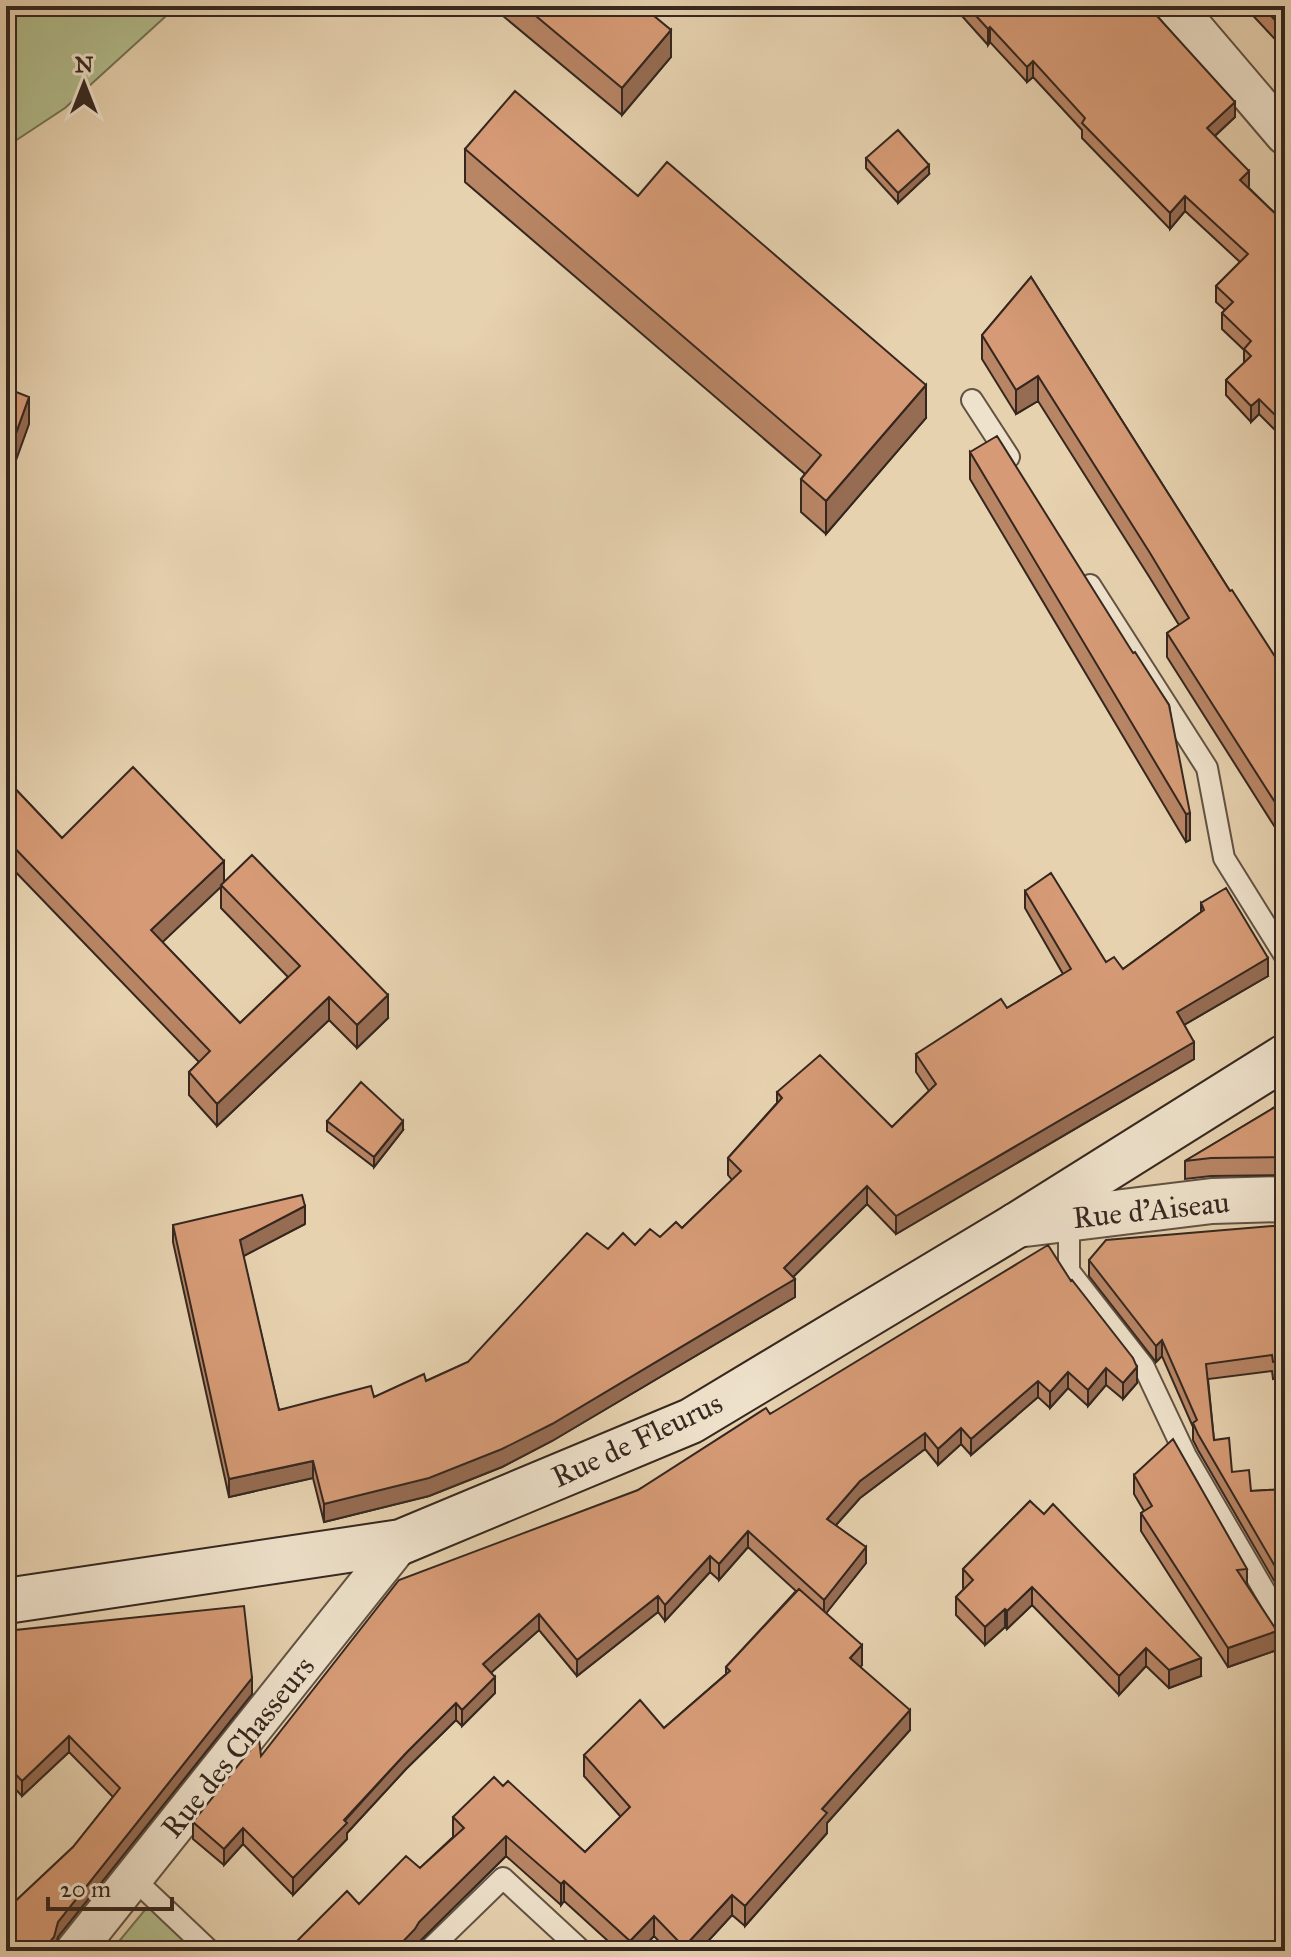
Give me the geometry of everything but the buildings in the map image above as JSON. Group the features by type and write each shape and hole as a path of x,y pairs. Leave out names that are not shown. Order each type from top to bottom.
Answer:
{"main road":[{"name":"Rue de Fleurus","path":"6,1601 401,1542 691,1421 1017,1225 1285,1057"},
{"name":"Rue d'Aiseau","path":"1017,1225 1212,1201 1285,1199"}],"street":[{"path":"1175,6 1285,135"},
{"name":"Rue des Chasseurs","path":"75,1951 401,1542"}],"lane":[{"path":"972,400 1022,479"},
{"path":"1081,571 1207,768 1224,858 1285,956"},
{"path":"1069,1218 1069,1271 1144,1367 1186,1456 1285,1626"},
{"path":"133,1878 210,1951"},
{"path":"428,1951 503,1878 582,1951"}],"green space":[{"path":"6,6 177,6 65,108 6,147"},
{"path":"149,1905 198,1951 111,1951"}]}
